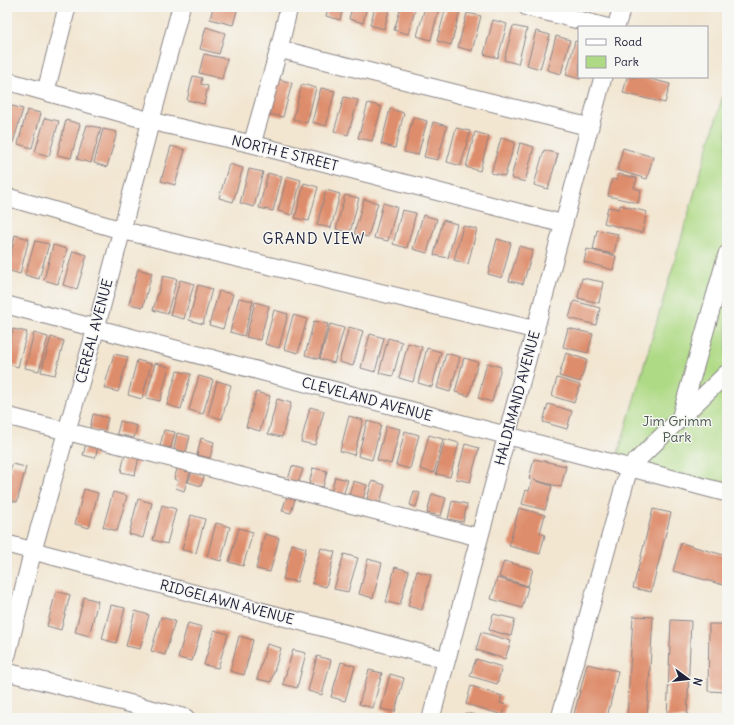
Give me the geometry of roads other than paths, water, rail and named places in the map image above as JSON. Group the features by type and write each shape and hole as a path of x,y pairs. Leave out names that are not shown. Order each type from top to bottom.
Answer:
{"street":[{"path":"46,91 67,7"},
{"name":"CEREAL AVENUE","path":"7,655 33,550 96,328 181,7"},
{"path":"252,144 280,49 290,7"},
{"path":"527,7 602,26"},
{"path":"616,26 622,7"},
{"path":"280,49 590,127"},
{"name":"HALDIMAND AVENUE","path":"431,718 478,538 536,330 603,78"},
{"name":"NORTH E STREET","path":"7,81 150,120 252,144 564,224"},
{"path":"7,197 121,230 536,330"},
{"path":"680,419 727,254"},
{"name":"CLEVELAND AVENUE","path":"7,305 727,493"},
{"path":"560,718 630,468 727,373"},
{"path":"7,416 478,538"},
{"name":"RIDGELAWN AVENUE","path":"7,544 446,660"},
{"path":"7,672 186,718"}],"district":[{"name":"GRAND VIEW","path":"314,238"}],"park label":[{"name":"Jim Grimm Park","path":"677,430"}]}
